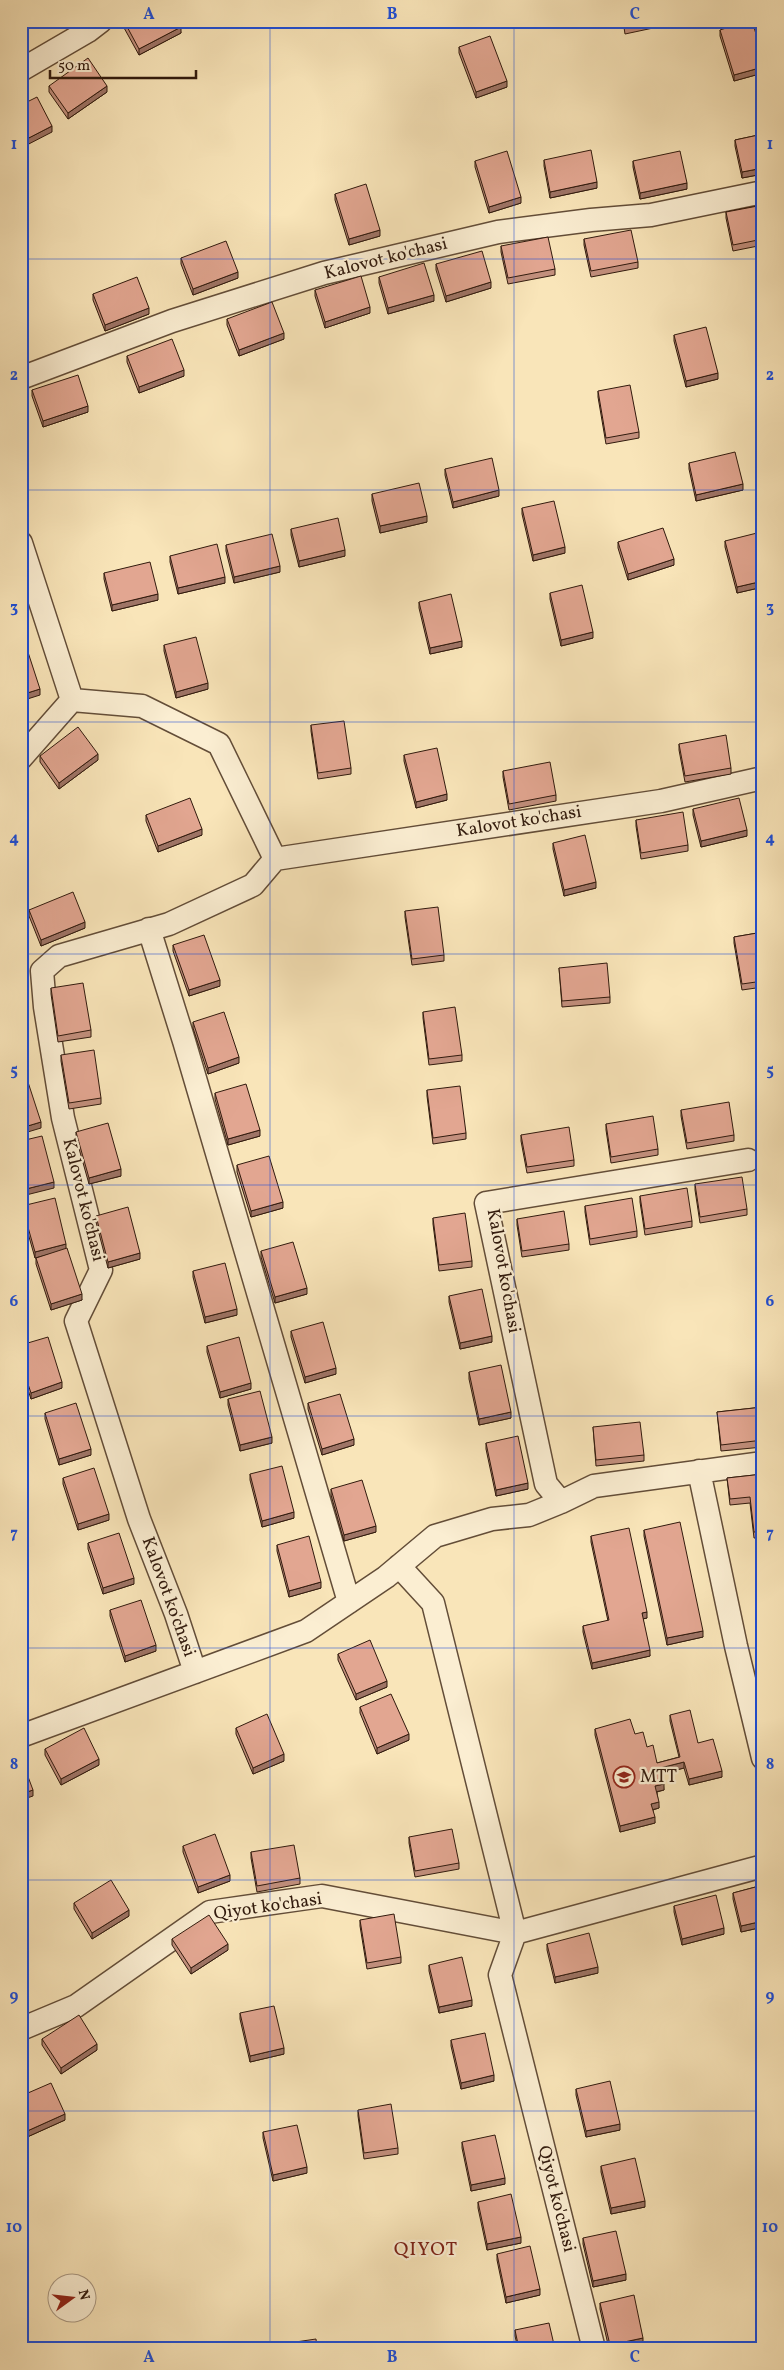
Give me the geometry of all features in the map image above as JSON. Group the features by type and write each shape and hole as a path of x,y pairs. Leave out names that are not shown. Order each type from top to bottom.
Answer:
{"street":[{"path":"21,70 88,31 101,21"},
{"name":"Kalovot ko'chasi","path":"21,378 172,321 324,273 498,232 651,215 763,192"},
{"path":"21,543 72,700"},
{"path":"21,758 72,700"},
{"path":"72,700 142,706 219,744 275,859"},
{"name":"Kalovot ko'chasi","path":"194,1672 176,1614 139,1519 76,1321 101,1270 63,1118 45,1006 42,971 59,956 169,924 253,885 275,859 661,801 763,778"},
{"path":"149,930 184,1041 349,1602"},
{"name":"Kalovot ko'chasi","path":"561,1502 546,1484 486,1203 748,1160"},
{"name":"Kalovot ko'chasi","path":"21,1736 306,1631 399,1566 435,1536 492,1519 529,1515 594,1486 763,1464"},
{"path":"700,1471 736,1646 763,1758"},
{"path":"399,1566 433,1603 515,1933"},
{"name":"Qiyot ko'chasi","path":"21,2030 76,2006 210,1912 322,1896 515,1933 763,1866"},
{"name":"Qiyot ko'chasi","path":"515,1933 500,1975 594,2349"}],"building":[{"path":"124,21 178,21 181,27 139,49"},
{"path":"624,21 657,21 625,28"},
{"path":"752,21 763,57 763,67 734,75 720,30"},
{"path":"490,36 507,81 476,92 459,47"},
{"path":"88,58 107,86 68,113 49,86"},
{"path":"37,97 52,126 21,142 21,105"},
{"path":"763,134 763,168 742,172 735,140"},
{"path":"591,150 597,182 550,192 544,160"},
{"path":"507,151 521,197 489,207 475,161"},
{"path":"680,151 687,183 640,193 633,161"},
{"path":"366,184 380,230 349,239 335,194"},
{"path":"763,205 763,239 733,245 726,212"},
{"path":"631,230 638,262 591,271 584,239"},
{"path":"548,237 555,269 508,278 501,246"},
{"path":"226,241 238,272 193,289 181,258"},
{"path":"482,251 491,282 446,296 436,264"},
{"path":"424,263 434,295 388,308 379,277"},
{"path":"361,276 370,307 325,322 315,290"},
{"path":"137,277 149,308 105,325 93,294"},
{"path":"272,302 284,333 239,350 227,319"},
{"path":"706,327 718,373 686,381 674,335"},
{"path":"172,339 184,370 139,387 127,356"},
{"path":"78,375 88,406 43,421 32,390"},
{"path":"630,385 639,432 606,438 598,391"},
{"path":"735,452 743,484 696,495 689,463"},
{"path":"492,458 499,490 453,502 445,469"},
{"path":"419,483 427,516 380,526 372,494"},
{"path":"554,501 565,547 533,555 522,508"},
{"path":"338,518 345,550 299,561 291,529"},
{"path":"663,528 674,559 628,574 618,542"},
{"path":"757,533 763,554 763,581 737,587 725,541"},
{"path":"272,534 280,566 234,577 226,545"},
{"path":"217,544 225,577 178,588 170,556"},
{"path":"150,562 158,594 112,605 104,573"},
{"path":"582,585 593,632 561,640 550,593"},
{"path":"451,594 462,641 430,648 419,602"},
{"path":"196,637 208,683 176,692 164,645"},
{"path":"25,643 40,689 21,695 21,645"},
{"path":"344,721 351,768 318,773 311,725"},
{"path":"78,727 98,754 59,783 40,756"},
{"path":"726,735 731,768 685,776 679,744"},
{"path":"437,748 447,794 416,802 404,755"},
{"path":"550,762 556,795 509,804 503,771"},
{"path":"190,798 202,829 158,846 146,815"},
{"path":"739,798 747,830 701,841 693,809"},
{"path":"683,812 688,845 641,853 636,820"},
{"path":"585,835 596,882 564,890 553,843"},
{"path":"73,892 85,922 41,940 29,910"},
{"path":"438,907 444,955 412,959 405,911"},
{"path":"763,932 763,981 742,984 734,937"},
{"path":"204,935 220,980 189,990 173,945"},
{"path":"607,963 610,997 562,1001 559,968"},
{"path":"83,983 91,1030 58,1036 51,988"},
{"path":"455,1007 462,1055 429,1059 423,1012"},
{"path":"224,1012 239,1057 208,1068 193,1022"},
{"path":"94,1050 101,1098 69,1103 61,1055"},
{"path":"21,1058 26,1073 21,1074"},
{"path":"26,1076 41,1122 21,1128 21,1078"},
{"path":"246,1084 260,1130 228,1139 215,1093"},
{"path":"460,1086 466,1133 433,1138 427,1090"},
{"path":"729,1102 734,1135 687,1143 681,1110"},
{"path":"653,1116 658,1149 611,1157 606,1124"},
{"path":"108,1123 121,1169 89,1178 76,1132"},
{"path":"569,1127 574,1160 527,1167 521,1135"},
{"path":"42,1136 54,1182 22,1190 21,1141"},
{"path":"269,1156 283,1202 251,1211 237,1165"},
{"path":"742,1177 747,1209 700,1217 695,1184"},
{"path":"687,1188 692,1221 645,1229 640,1196"},
{"path":"55,1198 66,1244 35,1252 22,1206"},
{"path":"632,1198 637,1231 590,1239 585,1206"},
{"path":"128,1207 140,1253 108,1262 96,1216"},
{"path":"564,1211 569,1244 522,1251 517,1219"},
{"path":"465,1213 472,1261 439,1265 433,1218"},
{"path":"293,1242 307,1288 275,1297 261,1251"},
{"path":"67,1248 82,1294 51,1304 36,1258"},
{"path":"225,1263 237,1309 205,1317 193,1271"},
{"path":"482,1289 492,1336 460,1343 449,1296"},
{"path":"323,1322 336,1368 305,1377 291,1331"},
{"path":"48,1337 62,1382 31,1393 21,1363 21,1345"},
{"path":"239,1337 251,1383 220,1392 207,1346"},
{"path":"501,1365 511,1412 479,1419 469,1372"},
{"path":"260,1391 272,1437 240,1445 228,1399"},
{"path":"340,1394 354,1439 322,1449 308,1403"},
{"path":"76,1403 91,1449 59,1459 45,1413"},
{"path":"763,1407 763,1440 721,1445 717,1412"},
{"path":"640,1422 644,1455 596,1460 593,1427"},
{"path":"518,1436 528,1483 496,1490 486,1443"},
{"path":"282,1466 294,1512 262,1521 250,1474"},
{"path":"94,1468 109,1514 78,1524 63,1478"},
{"path":"763,1474 763,1532 754,1532 750,1497 730,1499 727,1478"},
{"path":"362,1480 376,1526 344,1535 331,1489"},
{"path":"680,1522 703,1631 667,1638 644,1530"},
{"path":"629,1528 647,1612 642,1613 650,1650 592,1663 583,1626 609,1620 591,1536"},
{"path":"119,1533 134,1578 103,1588 88,1543"},
{"path":"309,1536 321,1582 289,1591 277,1545"},
{"path":"763,1543 763,1570 758,1544"},
{"path":"141,1600 156,1645 125,1656 110,1610"},
{"path":"370,1640 387,1681 356,1694 338,1654"},
{"path":"391,1694 409,1734 377,1748 360,1707"},
{"path":"690,1710 698,1743 713,1739 722,1771 689,1779 684,1762 660,1768 664,1784 655,1786 659,1802 651,1804 655,1817 620,1826 595,1729 630,1719 635,1734 643,1732 647,1747 653,1745 657,1763 680,1757 670,1715"},
{"path":"267,1714 284,1754 253,1768 236,1728"},
{"path":"84,1728 99,1759 61,1779 45,1749"},
{"path":"21,1758 33,1790 21,1794"},
{"path":"452,1829 459,1863 415,1871 409,1837"},
{"path":"215,1834 230,1875 198,1887 183,1846"},
{"path":"294,1845 300,1878 257,1886 251,1852"},
{"path":"111,1880 129,1910 92,1933 74,1903"},
{"path":"763,1885 763,1921 741,1926 733,1893"},
{"path":"716,1895 724,1928 682,1939 674,1906"},
{"path":"394,1914 401,1957 367,1963 360,1920"},
{"path":"209,1915 228,1944 191,1968 172,1939"},
{"path":"589,1933 598,1967 555,1977 547,1944"},
{"path":"462,1957 472,2000 439,2007 429,1965"},
{"path":"274,2006 284,2048 250,2056 240,2013"},
{"path":"79,2015 97,2044 61,2068 42,2039"},
{"path":"485,2033 494,2075 461,2083 451,2040"},
{"path":"610,2081 620,2124 586,2131 576,2089"},
{"path":"51,2083 65,2114 25,2132 21,2124 21,2096"},
{"path":"391,2104 398,2148 364,2153 358,2110"},
{"path":"297,2125 307,2167 273,2175 263,2132"},
{"path":"495,2135 505,2178 471,2185 462,2142"},
{"path":"635,2158 645,2201 611,2208 601,2166"},
{"path":"511,2194 521,2237 487,2244 478,2202"},
{"path":"616,2231 626,2274 593,2281 583,2238"},
{"path":"530,2246 540,2289 506,2297 497,2254"},
{"path":"634,2295 643,2338 610,2345 600,2303"},
{"path":"549,2323 555,2349 519,2349 515,2330"},
{"path":"316,2339 317,2349 283,2349 282,2344"}],"place":[{"name":"MTT","path":"624,1777"}],"district":[{"name":"QIYOT","path":"426,2250"}]}
